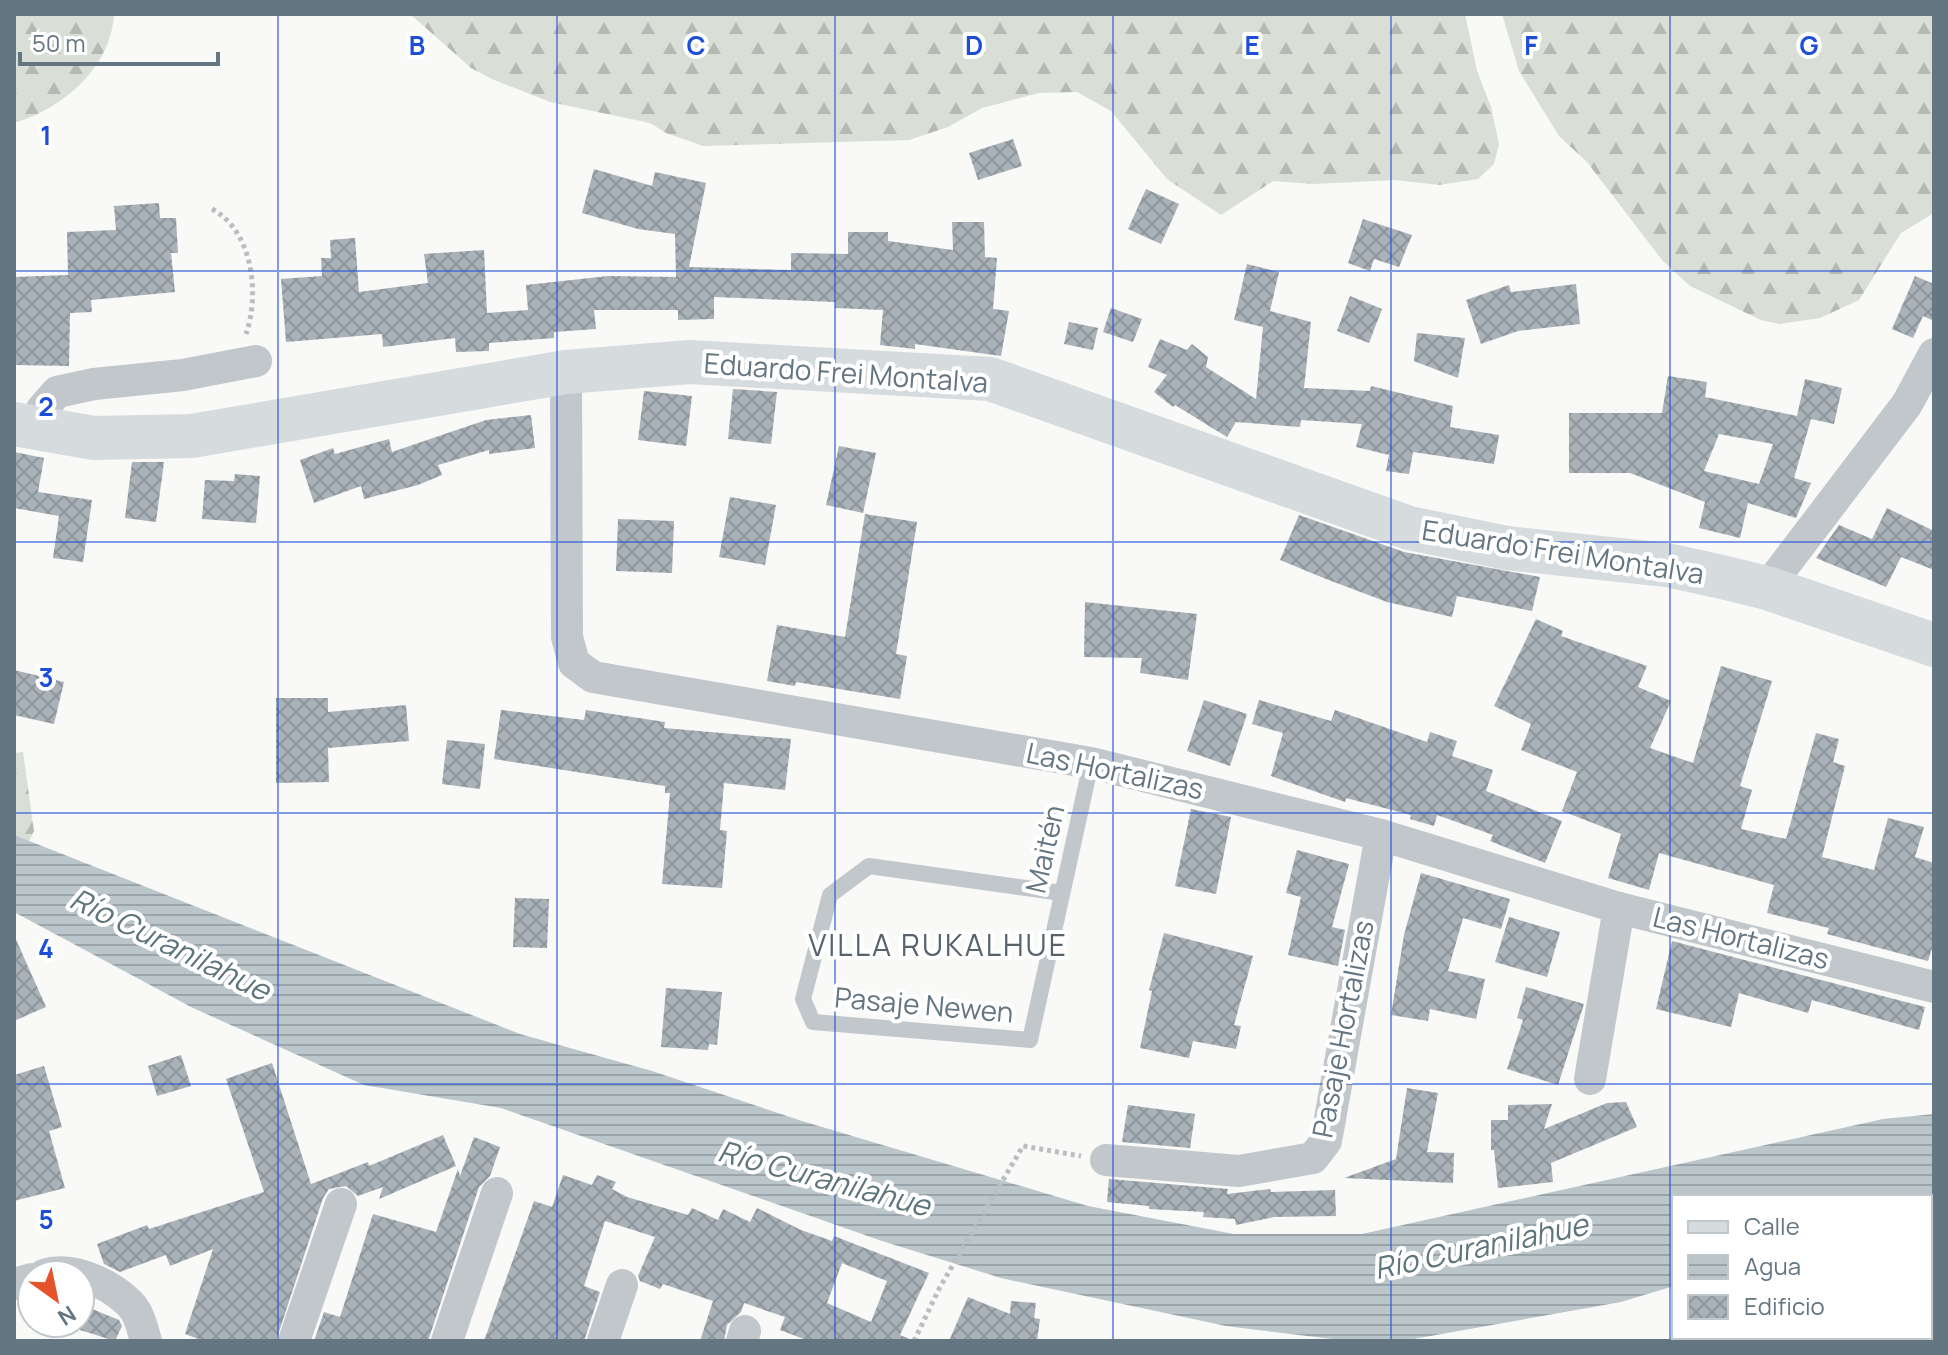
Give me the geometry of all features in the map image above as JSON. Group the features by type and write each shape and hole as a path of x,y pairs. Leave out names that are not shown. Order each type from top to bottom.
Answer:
{"main road":[{"name":"Eduardo Frei Montalva","path":"24,426 94,438 192,436 261,427 566,372 690,362 990,379 1409,528 1507,548 1667,565 1767,588 1934,645"}],"street":[{"path":"24,426 57,392 251,348"},
{"path":"1767,588 1907,404 1934,354"},
{"name":"Las Hortalizas","path":"566,372 567,637 574,663 582,671 607,681 763,704 1091,763 1381,835 1619,908 1934,987"},
{"name":"Pasaje Hortalizas","path":"1106,1160 1239,1171 1313,1158 1326,1141 1381,835"},
{"path":"1590,1079 1619,908"},
{"path":"447,1341 497,1193"},
{"path":"294,1341 341,1204"},
{"path":"96,1282 127,1301 141,1319 146,1341"},
{"path":"603,1341 622,1285"}],"lane":[{"name":"Maitén","path":"1030,1040 1091,763"},
{"name":"Pasaje Newen","path":"1030,1040 813,1022 803,999 830,895 869,866 1062,893"}],"path":[{"path":"212,209 224,216 237,231 248,260 253,313 251,348"},
{"path":"914,1341 940,1287 1023,1146 1106,1160"}],"green space":[{"path":"14,14 114,14 104,52 81,84 49,108 14,123"},
{"path":"410,14 1465,14 1477,71 1491,107 1499,144 1494,164 1478,179 1439,185 1395,180 1313,184 1273,181 1221,215 1167,179 1111,111 1077,92 1039,93 982,108 948,127 909,140 703,146 666,133 650,123 550,102 492,79 471,68"},
{"path":"1502,14 1934,14 1934,213 1901,233 1859,300 1820,318 1779,324 1761,320 1690,286 1662,260 1587,162 1559,136 1519,71"},
{"path":"23,752 34,831 14,870 14,753"}],"water":[{"name":"Río Curanilahue","path":"14,835 520,1034 652,1071 802,1121 1088,1206 1234,1234 1362,1234 1883,1119 1934,1114 1934,1219 1932,1195 1672,1195 1672,1287 1621,1302 1408,1340 1332,1339 1226,1326 1001,1278 882,1241 501,1108 364,1085 193,1008 14,912"}],"building":[{"path":"1013,139 1022,166 978,180 969,153"},
{"path":"594,169 652,186 655,172 706,183 689,267 791,270 791,253 848,254 848,232 888,232 888,241 953,250 952,222 984,222 985,257 997,258 993,309 1009,311 1001,356 915,344 915,349 880,345 883,310 835,308 835,302 714,297 714,319 678,320 678,310 594,310 596,329 554,332 554,338 489,343 489,351 456,352 455,338 383,347 382,334 286,342 281,279 322,276 321,258 331,258 330,240 355,238 359,292 428,283 424,254 484,250 487,313 528,310 526,285 608,276 676,277 675,234 638,229 582,213"},
{"path":"1146,189 1179,204 1161,244 1128,229"},
{"path":"159,203 160,218 176,218 178,253 171,253 175,292 91,300 92,312 70,313 69,366 14,365 14,277 68,275 67,232 116,230 114,206"},
{"path":"1363,219 1412,235 1399,267 1374,259 1370,271 1348,263"},
{"path":"1247,264 1279,272 1270,311 1311,322 1304,388 1370,391 1371,386 1453,406 1450,427 1499,435 1494,464 1413,452 1409,474 1386,471 1389,455 1356,447 1362,424 1301,420 1300,427 1236,422 1227,437 1175,405 1173,407 1154,392 1167,375 1148,367 1160,339 1187,350 1192,344 1208,357 1206,367 1256,399 1263,327 1234,320"},
{"path":"1915,276 1934,284 1934,321 1923,316 1913,338 1892,329"},
{"path":"1576,284 1580,324 1518,331 1481,344 1466,300 1509,285 1511,292"},
{"path":"1350,296 1382,309 1369,343 1337,331"},
{"path":"1111,308 1142,319 1133,342 1103,332"},
{"path":"1069,322 1098,328 1093,350 1064,344"},
{"path":"1417,333 1465,338 1458,378 1414,361"},
{"path":"1668,376 1707,382 1705,397 1797,416 1805,379 1842,388 1834,424 1811,419 1794,478 1811,483 1796,518 1748,503 1740,538 1699,528 1705,502 1630,473 1569,473 1569,413 1662,413","holes":["1719,434 1773,444 1759,484 1704,471"]},
{"path":"733,389 777,392 771,444 728,439"},
{"path":"644,391 692,396 686,446 638,440"},
{"path":"531,415 535,448 489,454 489,450 438,465 442,475 418,485 364,499 361,486 314,503 300,460 333,448 335,454 389,439 392,452 486,420"},
{"path":"839,446 876,453 863,513 826,505"},
{"path":"14,452 44,458 38,492 92,500 83,562 53,558 59,516 14,508"},
{"path":"132,462 164,462 156,522 125,518"},
{"path":"235,474 260,476 256,523 202,519 205,480 234,481"},
{"path":"730,497 776,505 765,565 719,557"},
{"path":"1887,508 1934,531 1934,570 1901,557 1886,587 1816,558 1839,525 1872,539"},
{"path":"865,514 917,522 896,654 907,656 900,699 796,682 795,686 767,681 777,625 845,637"},
{"path":"1299,515 1404,552 1540,577 1532,611 1457,596 1452,617 1387,602 1326,579 1280,560"},
{"path":"618,519 674,521 672,573 616,571"},
{"path":"1085,602 1197,614 1188,680 1140,673 1142,658 1084,657"},
{"path":"1536,619 1563,631 1561,636 1647,666 1638,687 1671,701 1650,748 1693,763 1721,666 1772,681 1740,786 1752,790 1741,829 1786,839 1816,733 1839,739 1833,762 1845,766 1822,857 1874,870 1888,818 1924,827 1915,857 1934,863 1934,942 1928,961 1827,934 1829,928 1767,913 1774,885 1659,853 1649,890 1608,878 1621,834 1562,811 1577,772 1521,750 1531,724 1494,706"},
{"path":"14,670 64,682 54,724 14,715"},
{"path":"276,698 328,698 328,712 406,705 409,741 328,748 329,782 276,783"},
{"path":"1204,700 1247,714 1230,766 1187,751"},
{"path":"1259,700 1331,721 1335,710 1427,742 1430,732 1457,741 1452,756 1493,770 1486,791 1562,821 1545,863 1490,841 1493,835 1437,815 1434,826 1410,819 1411,815 1346,798 1345,802 1271,776 1283,733 1252,724"},
{"path":"501,710 584,720 586,710 665,722 664,728 791,739 785,790 724,783 720,830 727,831 722,888 662,884 670,793 665,793 665,786 494,759"},
{"path":"447,740 485,744 480,789 442,784"},
{"path":"1191,809 1231,817 1216,894 1175,886"},
{"path":"1297,850 1349,864 1332,927 1345,930 1338,966 1288,955 1301,897 1286,893"},
{"path":"1421,873 1510,899 1501,929 1463,918 1448,971 1485,979 1476,1019 1430,1009 1428,1021 1391,1015 1404,935"},
{"path":"515,898 549,899 547,948 513,947"},
{"path":"1509,917 1560,932 1547,977 1495,962"},
{"path":"1164,933 1253,956 1234,1025 1241,1026 1236,1049 1193,1041 1189,1058 1140,1048 1152,991 1149,990"},
{"path":"14,935 46,1007 14,1021"},
{"path":"1672,941 1925,1007 1919,1030 1812,1000 1808,1013 1739,993 1731,1027 1656,1009"},
{"path":"1526,987 1584,1004 1558,1085 1507,1069 1523,1020 1517,1018"},
{"path":"666,988 722,992 717,1045 709,1044 708,1050 661,1047"},
{"path":"181,1055 191,1086 157,1096 148,1066"},
{"path":"272,1063 311,1184 368,1162 369,1166 443,1135 456,1166 379,1199 383,1187 358,1196 346,1186 329,1189 323,1198 276,1341 204,1341 185,1334 213,1249 170,1266 166,1255 120,1272 104,1264 97,1244 147,1225 149,1229 264,1192 226,1079"},
{"path":"44,1066 62,1127 49,1131 65,1188 14,1201 14,1075"},
{"path":"1407,1088 1438,1093 1427,1152 1454,1153 1453,1183 1344,1178 1396,1159"},
{"path":"1626,1102 1637,1127 1551,1163 1553,1182 1498,1188 1494,1150 1491,1150 1491,1120 1508,1120 1508,1105 1552,1104 1544,1129 1607,1103"},
{"path":"1128,1105 1195,1114 1190,1148 1122,1142"},
{"path":"474,1137 500,1147 490,1176 479,1187 428,1341 314,1341 324,1312 340,1317 373,1214 436,1232 458,1169 460,1176"},
{"path":"563,1175 592,1185 597,1175 616,1182 612,1189 627,1197 688,1215 692,1208 718,1220 723,1209 750,1222 757,1208 801,1230 832,1241 834,1236 929,1273 900,1335 914,1341 809,1341 780,1330 785,1317 744,1303 741,1312 727,1325 724,1341 700,1341 713,1301 663,1284 660,1289 640,1281 638,1276 655,1237 605,1221 584,1286 600,1292 584,1341 484,1341 534,1201 552,1207","holes":["842,1263 887,1281 871,1322 827,1303"]},
{"path":"1109,1179 1228,1189 1227,1194 1270,1189 1271,1192 1335,1190 1336,1216 1274,1217 1236,1225 1235,1219 1203,1217 1204,1212 1149,1209 1149,1206 1107,1202"},
{"path":"968,1297 1010,1314 1011,1301 1036,1303 1034,1318 1040,1319 1037,1341 949,1341"},
{"path":"96,1311 119,1320 122,1326 115,1341 96,1335"}],"district":[{"name":"VILLA RUKALHUE","path":"938,946"}]}
